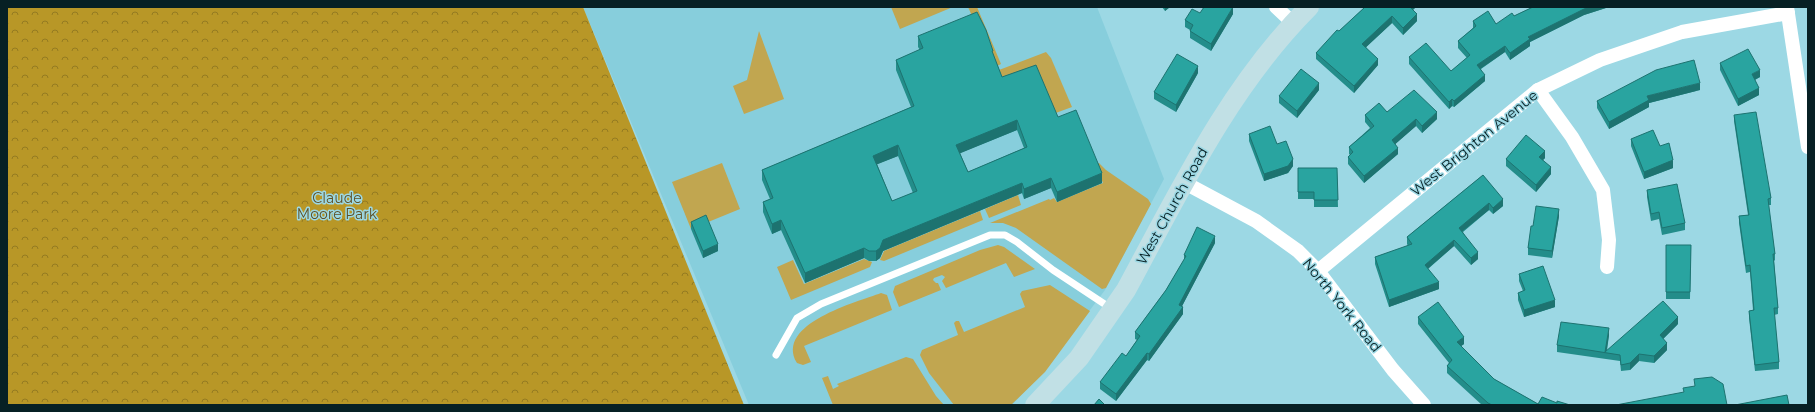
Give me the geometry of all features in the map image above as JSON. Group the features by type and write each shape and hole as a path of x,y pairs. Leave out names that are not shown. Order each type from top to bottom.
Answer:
{"main road":[{"name":"West Church Road","path":"1035,405 1079,358 1113,309 1126,290 1215,129 1249,78 1293,23 1309,7"}],"street":[{"path":"1276,7 1293,23"},
{"path":"1787,10 1808,147"},
{"name":"West Brighton Avenue","path":"1318,272 1538,90 1600,60 1682,32 1787,10"},
{"path":"1538,90 1572,137 1603,190 1609,240 1607,267"},
{"name":"North York Road","path":"1185,182 1256,221 1298,252 1318,272 1393,370 1424,405"}],"lane":[{"path":"776,355 797,318 820,304 990,235 1004,235 1017,242 1053,270 1113,309"}],"shaded area":[{"path":"583,7 1097,7 1164,179 1105,290 1048,366 1012,405 749,405"},
{"path":"891,7 953,7 900,29"},
{"path":"968,7 977,7 1001,64 995,67"},
{"path":"759,31 784,99 744,114 733,86 747,80"},
{"path":"1046,52 1051,58 1072,107 1053,114 1007,86 999,70"},
{"path":"722,163 740,209 691,229 672,182"},
{"path":"1099,163 1106,170 1148,199 1151,204 1106,288 1102,289 1016,228 1003,223 990,223 1049,199 1054,198 1057,202 1103,183 1095,164"},
{"path":"1018,195 1021,205 989,218 985,209"},
{"path":"980,211 983,220 884,261 880,260 884,251"},
{"path":"998,245 1004,247 1035,269 1014,277 1006,263 946,288 942,281 945,277 942,275 934,278 933,280 938,283 941,290 899,307 893,292 895,286 980,250"},
{"path":"864,259 872,262 870,267 791,300 777,267 793,260 804,284"},
{"path":"1050,285 1090,311 1045,372 1011,405 954,405 929,373 920,355 922,350 958,335 954,323 956,321 959,321 964,332 1025,307 1020,294 1022,291"},
{"path":"881,293 887,295 892,310 804,346 811,362 803,365 797,363 793,349 797,337 807,326 838,309"},
{"path":"906,357 913,359 936,396 944,405 833,405 822,378 828,376 833,389 839,386 837,384"}],"green space":[{"name":"Claude Moore Park","path":"7,7 583,7 744,405 7,405"}],"building":[{"path":"1204,7 1233,7 1211,44 1190,31 1193,25 1185,20 1192,9 1200,13"},
{"path":"1365,7 1410,7 1417,14 1403,28 1392,16 1362,44 1378,59 1354,86 1316,53 1337,30 1339,31"},
{"path":"1533,7 1589,7 1528,37 1530,39 1510,53 1505,46 1477,65 1485,75 1454,101 1452,99 1449,102 1409,57 1426,43 1451,71 1470,55 1458,41 1476,26 1473,21 1488,11 1496,24 1512,13 1514,16"},
{"path":"977,12 986,30 1002,77 1036,65 1058,117 1076,110 1102,173 1057,192 1051,178 1024,189 1022,183 883,240 880,248 876,251 869,251 864,248 805,273 781,220 772,224 763,202 773,198 762,170 914,106 896,60 923,48 918,36","holes":["1017,120 1027,147 968,172 956,145","898,145 917,191 892,201 873,156"]},
{"path":"1748,49 1760,70 1752,74 1759,88 1738,99 1720,63"},
{"path":"1177,54 1198,66 1176,105 1154,92"},
{"path":"1694,60 1700,83 1647,96 1649,100 1609,122 1597,101 1656,70"},
{"path":"1301,69 1319,83 1297,111 1279,96"},
{"path":"1414,90 1437,112 1422,126 1416,119 1392,140 1398,148 1364,176 1348,157 1353,152 1349,147 1374,126 1365,115 1379,103 1387,112"},
{"path":"1756,112 1771,198 1768,199 1775,254 1773,254 1778,308 1774,308 1779,362 1755,365 1749,311 1754,310 1750,265 1746,266 1739,216 1749,215 1734,115"},
{"path":"1270,126 1277,144 1286,141 1293,159 1288,166 1264,174 1249,134"},
{"path":"1653,130 1660,146 1669,143 1673,160 1644,172 1631,139"},
{"path":"1526,135 1545,151 1539,157 1551,167 1536,185 1506,159"},
{"path":"1298,168 1337,168 1338,200 1314,200 1314,192 1298,192"},
{"path":"1483,175 1503,199 1493,208 1489,203 1459,228 1478,252 1471,258 1454,240 1425,265 1439,282 1389,300 1375,257 1412,244 1407,237"},
{"path":"1677,184 1685,223 1662,228 1659,212 1651,214 1647,190"},
{"path":"1536,206 1559,209 1552,251 1528,248"},
{"path":"706,215 718,244 703,251 691,222"},
{"path":"1197,227 1215,236 1179,305 1183,307 1149,354 1147,353 1116,394 1100,382 1122,353 1126,356 1140,336 1135,332 1166,290 1186,256 1184,255"},
{"path":"1666,245 1691,245 1690,292 1666,292"},
{"path":"1543,266 1555,300 1524,310 1518,293 1525,290 1519,274"},
{"path":"1663,301 1678,317 1660,335 1667,343 1654,356 1639,354 1630,363 1621,365 1620,355 1557,345 1561,322 1609,328 1605,352"},
{"path":"1438,302 1464,337 1457,342 1494,379 1538,404 1542,397 1557,403 1557,401 1570,405 1492,405 1488,403 1447,366 1452,360 1418,317"},
{"path":"1712,377 1723,384 1727,405 1616,405 1684,392 1683,388 1695,386 1694,379"},
{"path":"1787,395 1789,405 1735,405"},
{"path":"1099,399 1105,405 1094,405"}]}
